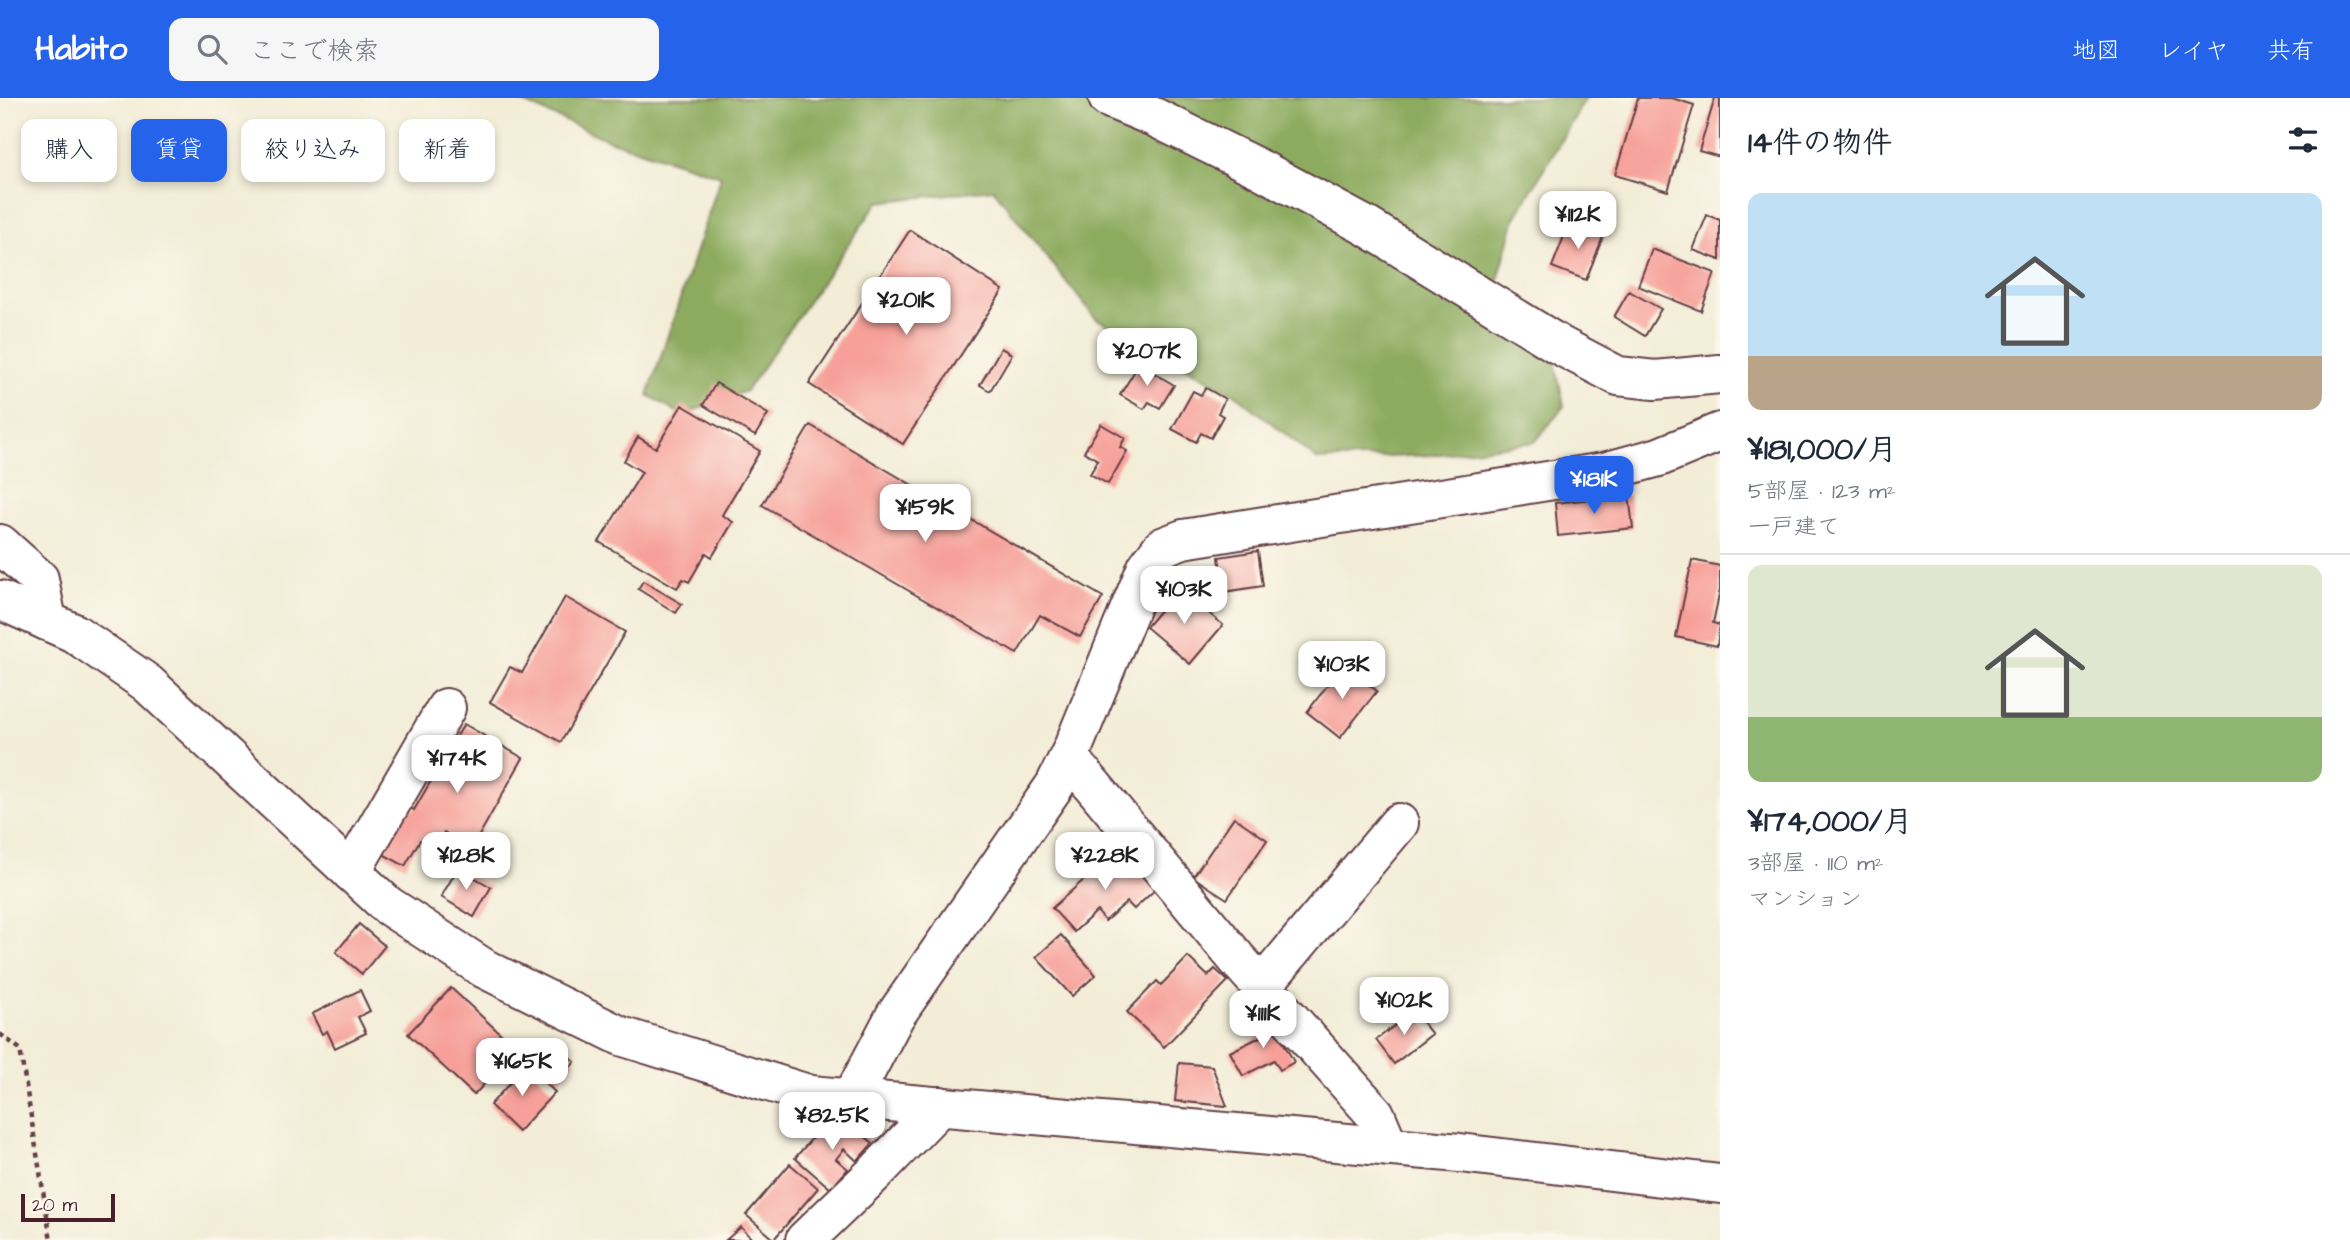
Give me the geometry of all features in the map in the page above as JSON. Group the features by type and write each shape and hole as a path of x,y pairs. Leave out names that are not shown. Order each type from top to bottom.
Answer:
{"street":[{"path":"1108,98 1154,117 1260,169 1366,226 1559,345 1618,376 1655,380 1720,374"},
{"path":"852,1098 895,1016 1055,785 1147,567 1162,547 1183,539 1604,472 1659,457 1720,432"},
{"path":"0,544 39,579 47,621"},
{"path":"0,600 74,633 147,683 387,905 485,969 621,1036 811,1095 1460,1153 1720,1184"},
{"path":"351,872 446,708"},
{"path":"1069,757 1262,986 1375,1114 1389,1147"},
{"path":"1262,986 1399,823"},
{"path":"806,1240 940,1106"}],"path":[{"path":"0,1034 20,1049 51,1240"}],"green space":[{"path":"513,98 1586,98 1515,218 1492,302 1554,357 1564,406 1535,442 1433,455 1318,460 1235,394 1095,318 993,189 878,202 746,391 682,415 648,395 721,176 611,141"}],"building":[{"path":"1638,98 1672,98 1694,105 1668,191 1615,175"},
{"path":"1715,98 1720,98 1720,157 1699,151"},
{"path":"1707,215 1720,220 1720,260 1693,250"},
{"path":"1570,221 1604,234 1586,280 1552,267"},
{"path":"910,230 1003,290 903,444 809,384"},
{"path":"1652,249 1715,273 1701,311 1638,286"},
{"path":"1629,291 1661,309 1645,336 1614,317"},
{"path":"1001,348 1012,354 990,391 980,385"},
{"path":"1139,364 1174,385 1160,408 1149,402 1144,409 1120,395"},
{"path":"716,383 768,414 755,436 703,405"},
{"path":"1206,388 1225,399 1218,413 1223,416 1211,438 1201,433 1196,442 1172,429 1193,391 1201,395"},
{"path":"682,405 760,451 722,515 733,522 712,557 706,553 689,582 683,579 677,588 599,542 642,472 624,461 638,437 656,448"},
{"path":"1101,424 1125,438 1120,447 1127,451 1108,484 1090,474 1098,460 1084,452"},
{"path":"810,425 1103,597 1080,637 1040,615 1017,654 762,505"},
{"path":"1629,495 1633,528 1558,536 1555,503"},
{"path":"1258,551 1263,586 1224,592 1219,557"},
{"path":"1692,560 1720,566 1720,590 1713,623 1720,625 1717,646 1676,637"},
{"path":"643,581 682,604 676,613 638,589"},
{"path":"1179,588 1223,625 1190,664 1146,627"},
{"path":"565,597 625,632 561,742 490,702 510,667 522,673"},
{"path":"1343,665 1377,691 1340,738 1307,712"},
{"path":"464,724 523,758 472,848 444,832 435,848 420,840 405,866 383,854 409,807 414,810"},
{"path":"1234,817 1267,840 1227,899 1193,877"},
{"path":"1120,848 1157,888 1134,909 1127,902 1105,921 1097,911 1074,932 1052,908"},
{"path":"458,868 491,887 474,917 441,897"},
{"path":"359,924 385,946 362,974 336,952"},
{"path":"1061,935 1096,975 1072,996 1036,957"},
{"path":"1188,957 1208,976 1215,969 1228,981 1164,1047 1127,1012 1157,981 1161,985"},
{"path":"451,988 517,1049 474,1095 408,1034"},
{"path":"360,990 370,1011 358,1017 366,1033 335,1048 327,1031 322,1034 312,1014"},
{"path":"1413,1011 1432,1034 1394,1064 1376,1040"},
{"path":"1270,1018 1294,1062 1280,1070 1274,1060 1243,1076 1230,1052 1262,1036 1256,1025"},
{"path":"555,1043 575,1062 558,1080 538,1062"},
{"path":"1179,1063 1212,1066 1227,1106 1175,1101"},
{"path":"526,1065 555,1092 518,1132 490,1105"},
{"path":"827,1121 838,1130 846,1121 873,1143 857,1161 844,1149 836,1159 848,1169 831,1189 795,1158"},
{"path":"790,1164 818,1188 774,1239 746,1215"},
{"path":"741,1227 753,1240 726,1240"}]}
